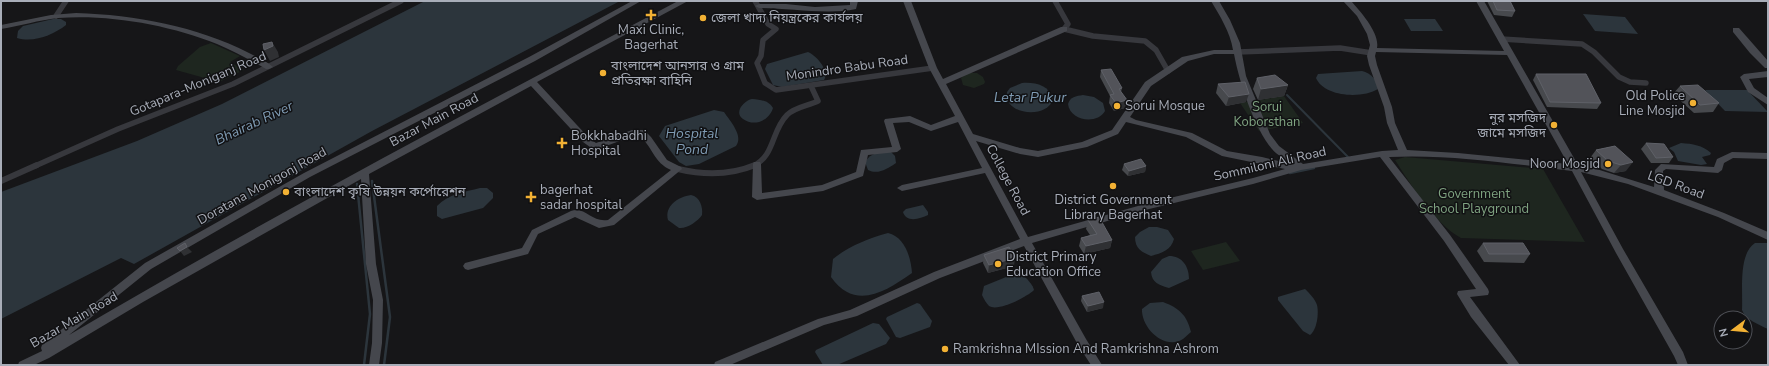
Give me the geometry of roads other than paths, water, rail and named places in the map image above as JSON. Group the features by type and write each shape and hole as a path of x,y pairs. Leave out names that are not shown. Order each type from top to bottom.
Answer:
{"street":[{"path":"56,16 66,1"},
{"name":"Gotapara-Moniganj Road","path":"1,181 118,130 196,100 269,68 402,1"},
{"name":"Doratana Monigonj Road","path":"23,365 57,340 148,266 307,175 532,58 637,1"},
{"name":"Bazar Main Road","path":"23,365 45,355 139,299 428,138 684,1"},
{"name":"Monindro Babu Road","path":"757,4 815,9 853,7 854,1"},
{"name":"College Road","path":"908,1 933,68 1026,241 1082,342 1097,365"},
{"path":"942,83 1064,28 1068,24 1055,1"},
{"path":"1215,1 1226,20 1238,52 1242,76 1266,135 1276,148 1298,168"},
{"path":"1346,1 1360,15 1371,34 1374,45 1373,65 1388,107 1391,123 1404,153"},
{"path":"1480,1 1679,355 1683,365"},
{"name":"Monindro Babu Road","path":"757,4 768,24 776,29 762,40 761,56 757,63 764,84 776,90 933,68"},
{"path":"1,28 56,16 76,15 113,17 174,28 215,40 269,68"},
{"path":"1064,28 1093,36 1145,41 1150,43 1164,60 1168,71"},
{"path":"1736,30 1753,51 1768,66"},
{"path":"1501,39 1582,44 1591,50 1622,78 1631,82 1646,83"},
{"path":"970,136 1020,151 1038,154 1084,145 1115,132 1148,84 1185,59 1198,55 1345,48 1373,52 1509,53"},
{"path":"1768,74 1744,77 1751,90 1768,102"},
{"path":"533,83 586,140 594,145 598,146 632,133 641,132 649,141 660,159 666,164 688,173 736,171 758,164 764,159 770,149 776,130 786,116 818,101 811,86"},
{"path":"758,164 756,197 823,188 860,174 864,152 897,149 888,121 910,119 931,128 959,118"},
{"path":"1125,118 1134,122 1189,135 1225,154 1298,168"},
{"name":"Sommiloni Ali Road","path":"719,365 822,322 853,313 937,275 1026,241 1145,207 1253,181 1298,168 1382,154 1404,153 1573,168"},
{"path":"1382,154 1448,238 1484,292 1462,294 1475,314 1515,365"},
{"path":"1658,192 1659,170 1664,166 1718,170 1720,160 1732,154 1768,156"},
{"name":"LGD Road","path":"1573,168 1599,172 1658,192 1721,215 1768,236"},
{"path":"468,266 524,251 535,232 574,213 581,214 590,221 602,226 611,223 678,169"},
{"path":"902,188 987,170"},
{"path":"365,174 371,264 378,300 377,343 374,365"}],"water":[{"name":"Bhairab River","path":"425,1 620,1 372,131 134,264 121,258 1,319 1,192 137,141 222,104"},
{"path":"1583,14 1625,17 1638,34 1595,31"},
{"path":"53,19 61,19 66,22 66,25 49,35 37,39 17,38 18,31 23,26"},
{"path":"1404,19 1435,19 1443,31 1411,31"},
{"path":"808,52 818,60 824,68 824,80 782,87 773,85 765,69 767,64"},
{"path":"1362,71 1373,78 1377,83 1378,89 1363,94 1344,94 1327,89 1320,84 1316,78 1318,74"},
{"name":"Letar Pukur","path":"1022,83 1041,85 1048,90 1053,99 1049,106 1043,110 1026,112 1018,110 1012,106 1008,100 1007,92 1010,88"},
{"path":"1705,90 1747,90 1768,112 1725,111"},
{"path":"1083,95 1094,97 1103,103 1105,111 1096,118 1084,119 1078,117 1070,110 1068,104 1074,97"},
{"path":"752,99 767,102 773,108 771,113 765,119 752,122 743,119 740,116 739,113 743,104"},
{"name":"Hospital Pond","path":"714,110 724,112 733,124 738,138 736,146 699,164 686,166 679,162 659,136 665,126"},
{"path":"1681,143 1697,145 1711,153 1710,155 1702,157 1707,164 1701,165 1678,161 1674,152 1669,148"},
{"path":"891,152 895,156 896,163 879,172 868,170 865,162 870,156 873,154"},
{"path":"480,188 487,188 493,193 493,198 483,208 442,219 437,216 437,206 441,202 457,194"},
{"path":"691,195 699,200 702,215 692,224 679,228 668,220 668,210 677,200"},
{"path":"923,205 928,212 928,215 921,218 907,218 903,212 906,209"},
{"path":"1149,227 1157,227 1168,230 1174,239 1171,246 1166,250 1151,256 1142,251 1135,241 1135,237 1140,232"},
{"path":"888,233 894,235 903,243 910,261 912,273 881,292 870,295 860,296 850,293 840,287 831,277 833,259 845,250 859,243"},
{"path":"1755,243 1768,243 1768,329 1753,322 1753,310 1742,310 1742,274 1746,255"},
{"path":"1169,256 1174,256 1184,263 1188,270 1189,279 1169,288 1154,281 1151,272 1162,259"},
{"path":"1016,273 1021,274 1027,279 1034,290 1019,300 1005,305 999,307 989,306 982,295 984,286"},
{"path":"1305,289 1312,296 1318,308 1316,325 1310,335 1303,331 1278,300 1278,297"},
{"path":"1163,302 1182,313 1191,332 1183,339 1176,342 1162,340 1155,336 1145,323 1142,309 1150,303"},
{"path":"917,303 920,304 932,321 930,327 900,338 896,337 886,319 887,317"},
{"path":"873,323 879,324 890,338 886,344 837,365 823,365 815,352 816,350"}],"waterway":[{"path":"1287,95 1348,157"},
{"path":"1290,173 1314,168"},
{"path":"372,181 390,317 384,365"},
{"path":"357,184 370,314 364,365"}],"place":[{"name":"Maxi Clinic, Bagerhat","path":"651,15"},
{"name":"জেলা খাদ্য নিয়ন্ত্রকের কার্যলয়","path":"703,18"},
{"name":"বাংলাদেশ আনসার ও গ্রাম প্রতিরক্ষা বাহিনি","path":"603,73"},
{"name":"Old Police Line Mosjid","path":"1693,103"},
{"name":"Sorui Mosque","path":"1117,106"},
{"name":"নুর মসজিদ জামে মসজিদ","path":"1554,125"},
{"name":"Bokkhabadhi Hospital","path":"562,143"},
{"name":"Noor Mosjid","path":"1608,164"},
{"name":"District Government Library Bagerhat","path":"1113,186"},
{"name":"বাংলাদেশ কৃষি উন্নয়ন কর্পোরেশন","path":"286,192"},
{"name":"bagerhat sadar hospital","path":"531,197"},
{"name":"District Primary Education Office","path":"998,264"},
{"name":"Ramkrishna MIssion And Ramkrishna Ashrom","path":"945,349"}],"park label":[{"name":"Sorui Koborsthan","path":"1267,114"},
{"name":"Government School Playground","path":"1474,202"}]}
